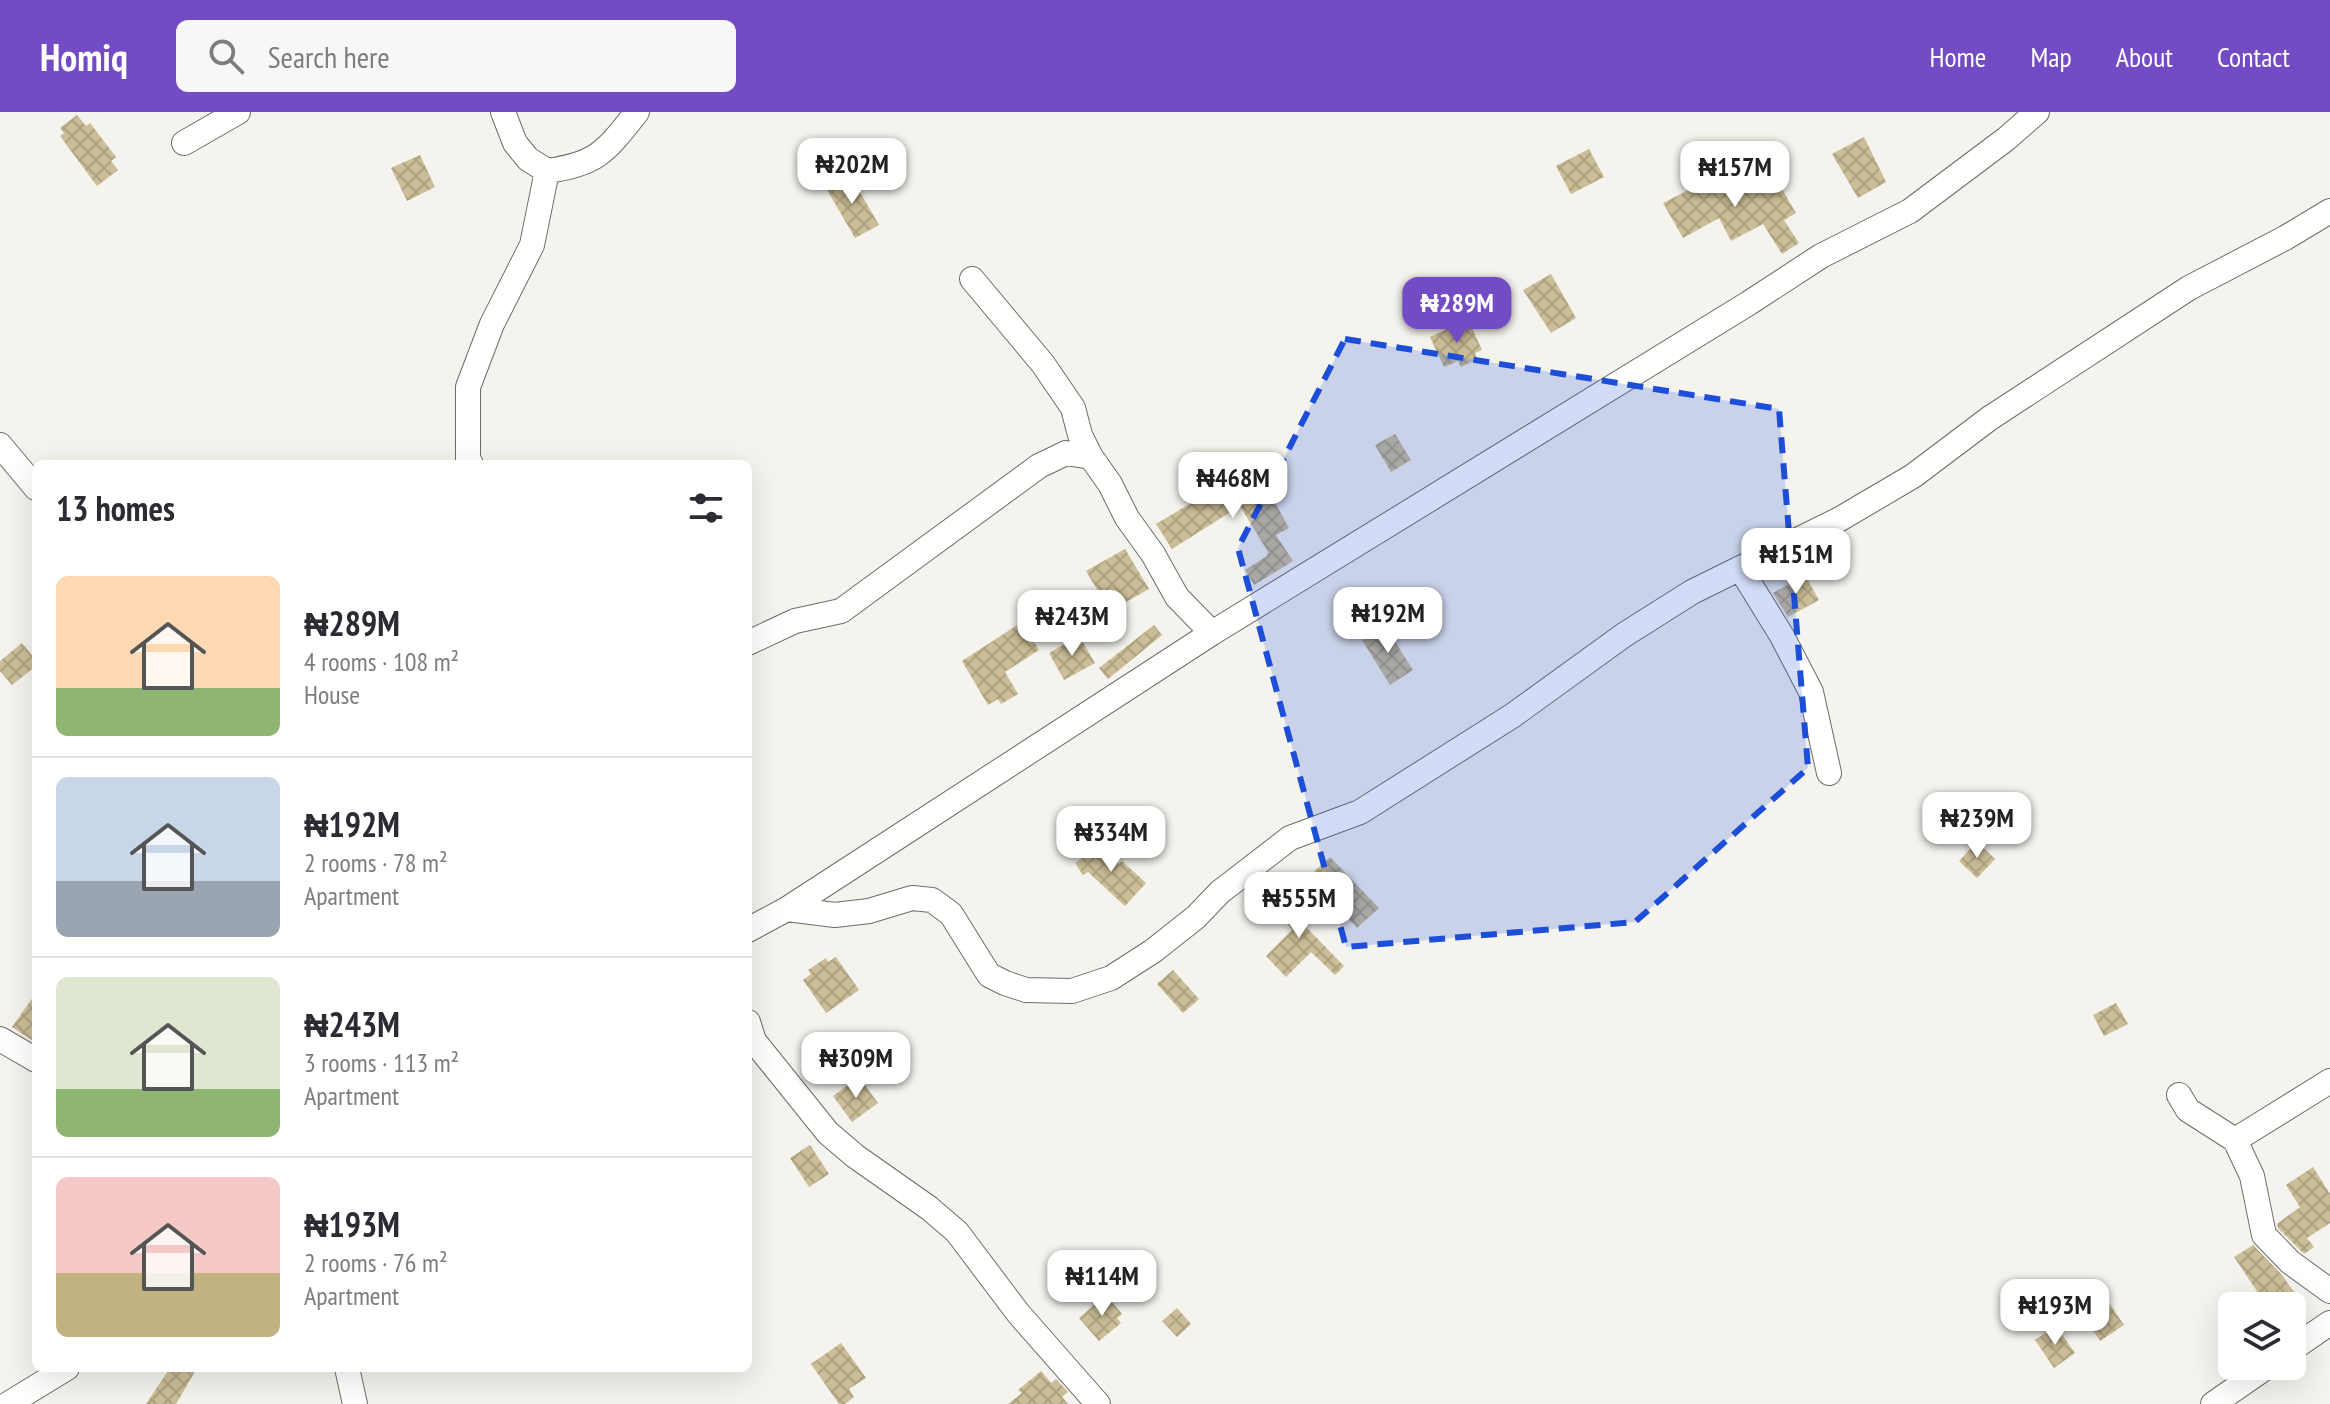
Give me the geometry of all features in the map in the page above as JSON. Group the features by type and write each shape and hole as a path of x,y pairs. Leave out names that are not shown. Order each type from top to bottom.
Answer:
{"street":[{"path":"184,143 238,112"},
{"path":"503,112 515,143 528,159 547,171 571,168 605,152 637,112"},
{"path":"752,928 787,909 1212,633 1821,256 1910,211 2037,112"},
{"path":"469,460 468,387 492,324 532,245 547,171"},
{"path":"787,909 835,915 869,911 912,898 932,900 951,914 989,975 1005,983 1026,990 1072,991 1111,978 1153,951 1196,917 1220,892 1290,838 1360,812 1512,716 1624,635 1692,592 1840,519 1913,476 1990,418 2189,288 2330,211"},
{"path":"972,279 1043,364 1073,408 1080,435 1091,457 1177,597 1212,633"},
{"path":"0,445 32,483"},
{"path":"752,641 795,621 841,611 1039,466 1066,453 1091,457"},
{"path":"1740,568 1782,636 1811,692 1829,773"},
{"path":"752,1035 828,1133 957,1232 1018,1313 1093,1402"},
{"path":"0,1039 32,1058"},
{"path":"2235,1140 2330,1081"},
{"path":"2179,1095 2188,1110 2235,1140 2252,1176 2264,1235 2290,1262 2330,1291"},
{"path":"2306,1339 2330,1323"},
{"path":"8,1404 60,1372"},
{"path":"348,1372 355,1404"},
{"path":"2213,1404 2248,1380"}],"highlighted area":[{"path":"1345,339 1779,409 1808,768 1635,922 1346,947 1238,548"}],"building":[{"path":"77,115 86,126 90,123 116,157 111,161 118,170 97,186 60,136 64,133 60,128"},
{"path":"1864,137 1886,182 1858,198 1832,154"},
{"path":"1589,149 1604,177 1571,194 1556,166"},
{"path":"420,155 435,187 407,201 391,168"},
{"path":"1728,170 1740,191 1772,172 1796,213 1784,220 1799,243 1782,254 1763,224 1731,241 1719,218 1683,238 1663,203"},
{"path":"850,175 879,225 855,238 826,188"},
{"path":"1551,274 1576,318 1551,333 1523,290"},
{"path":"1468,319 1482,350 1475,353 1477,359 1461,367 1458,361 1444,367 1430,337"},
{"path":"1395,434 1411,460 1391,472 1375,445"},
{"path":"1257,470 1289,528 1276,535 1293,561 1254,585 1245,570 1267,556 1268,552 1240,506 1172,549 1156,524 1191,503 1186,496 1213,479 1221,492"},
{"path":"1125,549 1149,589 1110,611 1086,571"},
{"path":"1805,575 1819,600 1788,617 1773,593"},
{"path":"1022,622 1039,650 1005,672 1018,694 1001,704 998,699 988,705 962,661"},
{"path":"1154,625 1162,635 1108,679 1099,668"},
{"path":"1385,626 1413,670 1390,685 1362,640"},
{"path":"1079,636 1095,663 1064,680 1049,653"},
{"path":"22,643 32,655 32,669 12,685 0,671 0,661"},
{"path":"1977,842 1995,859 1977,878 1959,861"},
{"path":"1104,843 1119,864 1122,861 1146,883 1125,906 1088,872 1083,875 1075,863"},
{"path":"1330,857 1379,908 1357,928 1309,876"},
{"path":"1293,891 1311,916 1302,923 1344,966 1335,975 1311,952 1286,977 1266,956 1292,930 1274,904"},
{"path":"836,957 859,990 826,1013 803,980 811,974 808,970 826,958 828,962"},
{"path":"1173,970 1199,999 1183,1013 1157,984"},
{"path":"32,999 32,1040 12,1027"},
{"path":"2116,1003 2128,1024 2104,1036 2093,1015"},
{"path":"859,1077 878,1103 852,1122 833,1096"},
{"path":"810,1145 829,1174 809,1187 790,1158"},
{"path":"2313,1167 2330,1194 2330,1223 2307,1238 2314,1247 2304,1254 2277,1224 2300,1207 2286,1185"},
{"path":"2253,1245 2294,1292 2258,1292 2234,1257"},
{"path":"2095,1282 2124,1325 2100,1341 2071,1298"},
{"path":"1106,1295 1122,1314 1117,1318 1121,1323 1099,1341 1079,1318"},
{"path":"1177,1308 1191,1324 1177,1337 1162,1321"},
{"path":"2056,1326 2075,1353 2054,1368 2035,1340"},
{"path":"841,1343 866,1378 849,1389 854,1397 845,1404 839,1404 811,1364"},
{"path":"1041,1371 1051,1383 1056,1379 1068,1392 1062,1397 1068,1404 1008,1404 1022,1393 1018,1390"},
{"path":"167,1372 195,1372 176,1404 146,1404"}]}
